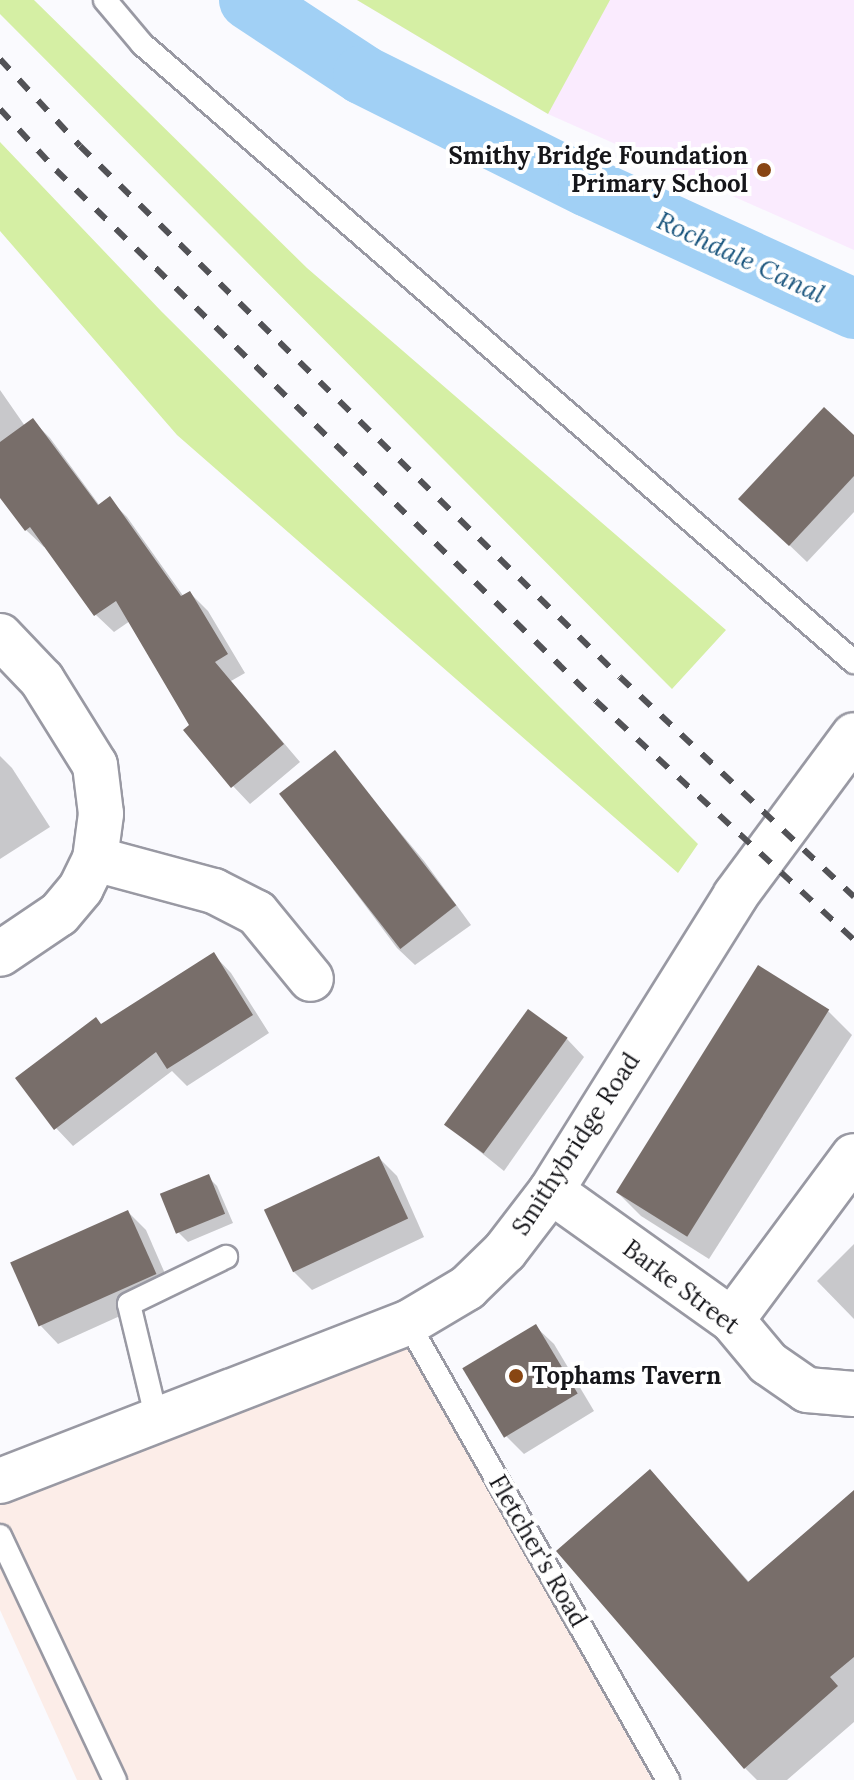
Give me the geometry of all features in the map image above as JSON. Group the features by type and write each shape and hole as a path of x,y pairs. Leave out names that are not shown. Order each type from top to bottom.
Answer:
{"street":[{"path":"0,636 42,680 95,765 101,814 95,859 81,888 59,914 0,954"},
{"name":"Smithybridge Road","path":"0,1481 408,1323 467,1288 505,1251 551,1191 735,896 854,735"},
{"path":"95,859 214,891 257,913 311,979"},
{"path":"732,1320 854,1156"},
{"name":"Barke Street","path":"551,1191 732,1320 768,1363 807,1390 854,1394"}],"lane":[{"path":"105,0 142,44 854,662"},
{"path":"157,1420 129,1304 226,1257"},
{"name":"Fletcher's Road","path":"408,1323 668,1780"},
{"path":"0,1536 115,1780"}],"shaded area":[{"name":"Smithy Bridge Foundation Primary School","path":"357,0 854,0 854,250 548,114"},
{"path":"403,1341 652,1780 77,1780 0,1610 0,1503"}],"green space":[{"path":"0,0 34,0 307,268 726,630 672,689 0,14"},
{"path":"357,0 610,0 548,114"},
{"path":"0,142 162,312 698,844 678,873 177,435 0,231"}],"building":[{"path":"824,407 854,435 854,476 789,546 738,499"},
{"path":"33,418 98,505 110,496 181,596 190,591 228,654 215,662 284,744 231,788 183,730 189,725 116,601 94,616 30,527 25,531 0,498 0,442"},
{"path":"335,750 456,905 400,949 279,794"},
{"path":"214,952 253,1015 167,1069 156,1052 54,1130 15,1078 96,1017 101,1024"},
{"path":"758,965 829,1010 687,1237 616,1192"},
{"path":"528,1009 568,1038 484,1153 444,1125"},
{"path":"379,1156 408,1219 293,1272 264,1210"},
{"path":"209,1174 225,1214 176,1234 160,1194"},
{"path":"128,1210 156,1274 39,1326 10,1262"},
{"path":"536,1324 578,1393 504,1438 462,1368"},
{"path":"650,1469 748,1582 854,1490 854,1657 830,1677 838,1686 744,1769 556,1551"}],"waterway":[{"name":"Rochdale Canal","path":"249,0 363,75 588,187 854,309"}],"railway":[{"path":"0,59 80,146 620,677 854,897"},
{"path":"0,109 56,170 596,701 854,940"}],"place":[{"name":"Smithy Bridge Foundation Primary School","path":"764,170"},
{"name":"Tophams Tavern","path":"516,1376"}]}
